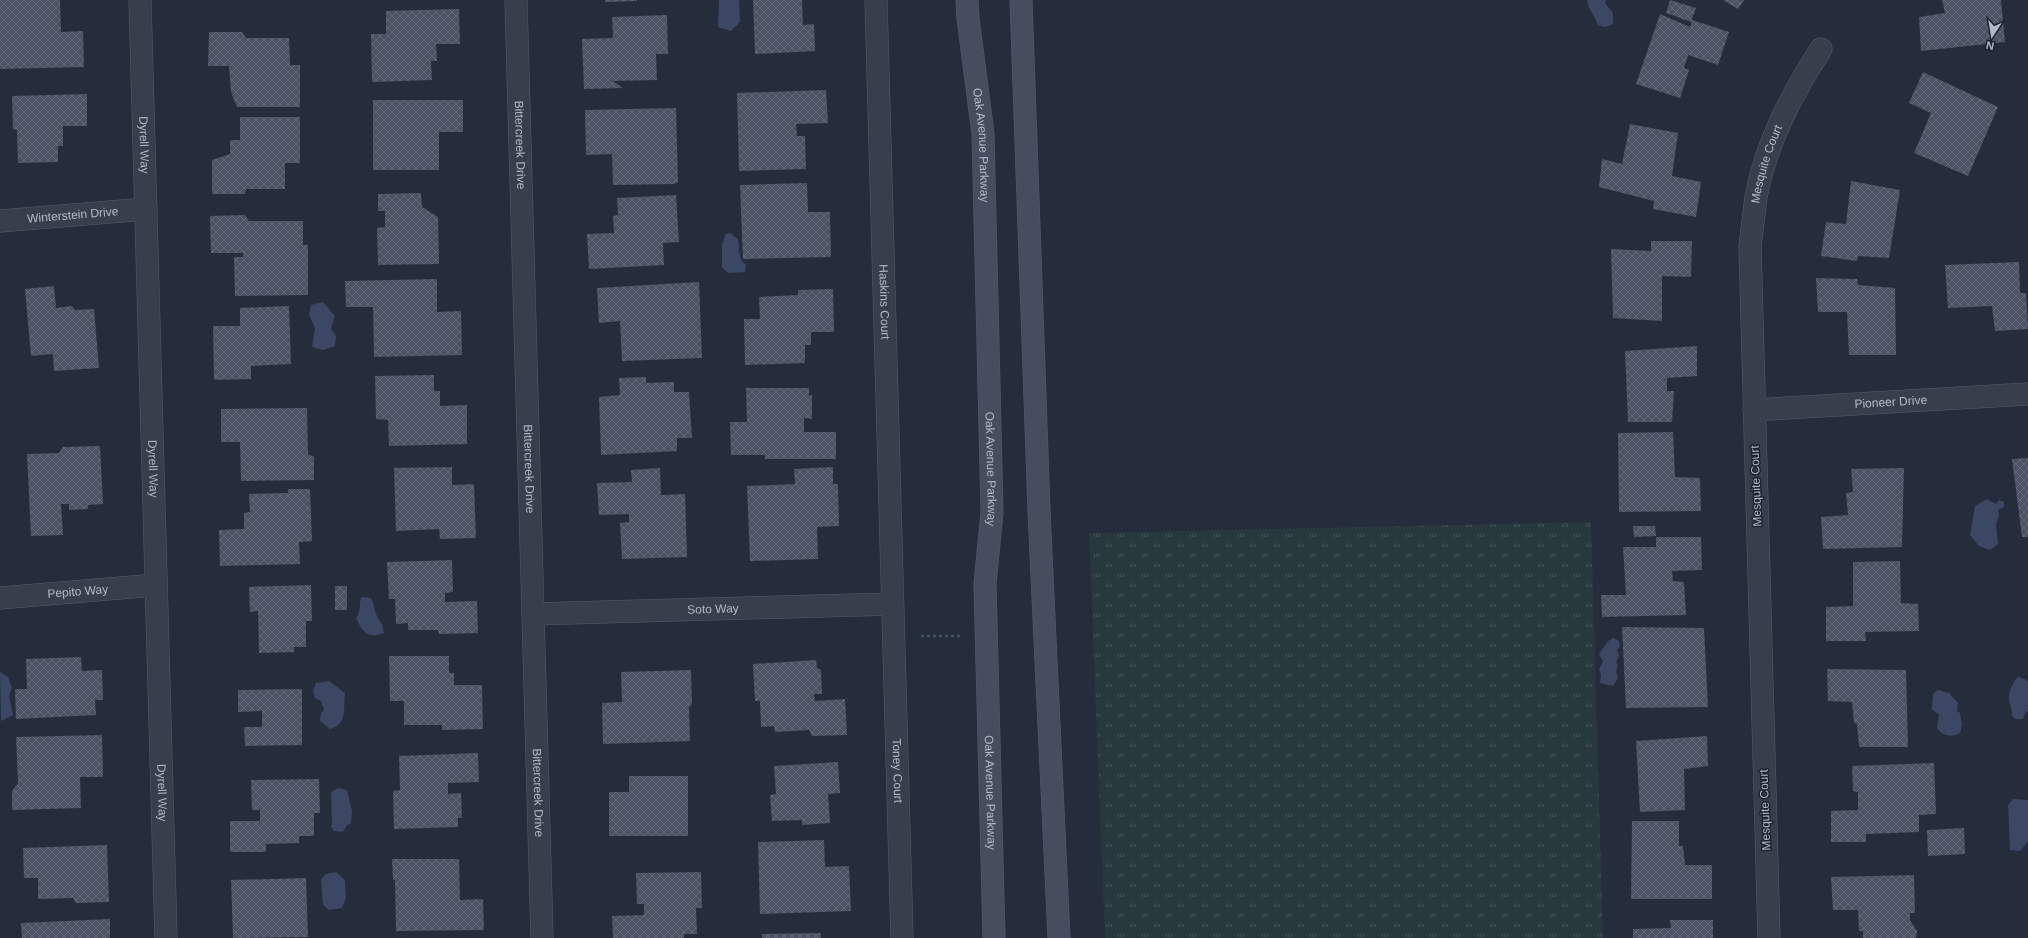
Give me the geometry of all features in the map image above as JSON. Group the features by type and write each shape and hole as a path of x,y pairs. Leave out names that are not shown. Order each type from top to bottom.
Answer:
{"street":[{"name":"Dyrell Way","path":"140,0 166,938"},
{"name":"Bittercreek Drive","path":"516,0 542,938"},
{"name":"Haskins Court","path":"876,0 892,604"},
{"name":"Oak Avenue Parkway","path":"967,0 983,134 992,512 986,584 994,938"},
{"path":"1021,0 1039,511 1059,938"},
{"name":"Mesquite Court","path":"1769,938 1750,246 1756,196 1778,125 1801,80 1821,49"},
{"name":"Winterstein Drive","path":"0,221 146,209"},
{"name":"Pioneer Drive","path":"1754,410 2028,394"},
{"name":"Pepito Way","path":"0,598 156,585"},
{"name":"Soto Way","path":"533,614 892,604"},
{"name":"Toney Court","path":"892,604 902,938"}],"path":[{"path":"928,636 942,636"}],"green space":[{"path":"1591,522 1603,938 1105,938 1089,533"}],"water":[{"path":"719,0 739,0 740,22 731,31 718,27"},
{"path":"1587,0 1606,0 1605,3 1613,13 1613,24 1605,27 1598,25"},
{"path":"730,233 738,239 739,253 741,259 746,265 745,272 728,273 722,267 722,244 726,234"},
{"path":"323,302 335,316 331,329 336,336 335,346 323,350 312,347 315,328 309,315 311,305"},
{"path":"1987,499 1996,504 1999,500 2004,502 2004,507 1998,510 1999,515 1996,525 1998,544 1990,550 1979,546 1970,535 1975,506"},
{"path":"361,597 371,598 384,633 370,635 361,628 356,618 358,616"},
{"path":"1613,638 1619,641 1620,646 1617,650 1619,656 1616,662 1618,666 1616,671 1618,678 1613,686 1600,683 1601,674 1599,669 1603,661 1599,654 1608,641"},
{"path":"0,672 8,677 12,688 9,696 13,715 1,721"},
{"path":"2018,677 2025,679 2028,682 2028,711 2025,713 2023,719 2016,719 2012,716 2009,699 2014,681"},
{"path":"329,681 345,693 344,715 342,720 336,727 330,729 320,721 321,713 324,710 321,701 315,698 313,691 316,683"},
{"path":"1938,690 1949,693 1958,703 1957,711 1960,713 1962,725 1960,733 1957,735 1951,736 1942,733 1937,728 1939,715 1932,709 1933,694"},
{"path":"338,788 347,790 352,811 351,823 347,825 343,832 334,831 331,827 331,792"},
{"path":"2013,799 2028,800 2028,842 2020,851 2010,850 2008,805"},
{"path":"336,872 345,880 346,898 342,908 329,910 323,905 321,879 326,874"}],"building":[{"path":"0,0 60,0 61,32 83,31 84,67 0,69"},
{"path":"605,0 637,0 637,1 605,2"},
{"path":"753,0 802,0 803,25 814,24 815,51 755,54"},
{"path":"1670,0 1696,8 1691,22 1666,13"},
{"path":"1723,0 1744,0 1738,9"},
{"path":"1942,0 2001,0 2005,42 1921,51 1919,17 1945,13"},
{"path":"459,9 460,44 436,44 437,61 431,61 432,80 372,82 371,34 386,34 386,11"},
{"path":"1660,14 1690,27 1692,20 1729,32 1718,65 1688,55 1684,68 1689,70 1680,98 1636,84"},
{"path":"667,15 668,54 656,54 657,80 613,81 623,88 584,89 582,39 613,38 612,17"},
{"path":"209,32 242,32 246,38 289,38 290,65 300,65 300,107 237,107 231,92 229,66 208,66"},
{"path":"1923,72 1998,107 1968,176 1914,153 1931,113 1909,103"},
{"path":"826,90 828,123 796,124 797,136 805,136 806,169 739,171 737,93"},
{"path":"87,94 87,126 63,126 63,146 58,146 58,162 18,163 17,130 13,129 12,96"},
{"path":"373,100 463,100 463,132 439,132 439,170 373,170"},
{"path":"676,108 678,182 674,184 613,185 612,154 586,155 585,110"},
{"path":"240,117 300,117 300,163 285,163 285,189 246,189 245,194 212,194 212,160 230,154 230,140 240,140"},
{"path":"1630,124 1678,133 1672,176 1701,182 1696,217 1653,209 1654,201 1599,187 1602,159 1622,164"},
{"path":"1851,181 1900,190 1889,258 1858,256 1857,261 1821,256 1826,222 1846,224"},
{"path":"807,183 808,212 830,212 831,257 743,259 740,185"},
{"path":"421,193 422,207 438,217 439,264 378,265 377,228 385,227 385,211 378,211 378,194"},
{"path":"676,195 679,242 663,243 664,265 589,269 587,234 614,233 613,216 618,215 617,198"},
{"path":"245,215 249,221 303,221 303,245 308,245 308,295 235,296 234,257 243,257 243,253 211,253 210,216"},
{"path":"1651,241 1692,241 1691,277 1662,276 1662,321 1613,318 1611,249 1651,251"},
{"path":"2019,262 2020,293 2026,293 2028,329 1995,331 1992,306 1948,308 1945,265"},
{"path":"1816,278 1857,279 1858,285 1895,288 1896,355 1849,355 1847,312 1818,312"},
{"path":"437,279 437,312 461,311 462,355 374,357 373,307 346,307 345,281"},
{"path":"699,282 702,358 622,361 620,321 599,323 597,288"},
{"path":"54,286 56,308 72,306 75,310 94,309 99,368 54,371 53,354 31,356 25,289"},
{"path":"833,289 834,332 811,332 811,345 805,345 805,363 745,365 744,319 760,319 759,297 798,295 798,290"},
{"path":"289,306 291,364 251,366 251,379 214,380 213,326 240,326 240,308"},
{"path":"1697,346 1697,376 1667,378 1667,391 1674,391 1672,422 1628,422 1625,351"},
{"path":"434,375 434,391 440,391 440,406 467,405 467,444 389,446 388,420 376,419 375,376"},
{"path":"646,377 646,383 674,382 674,392 689,392 692,438 677,438 677,451 601,455 599,397 620,395 619,378"},
{"path":"746,388 809,388 809,396 812,395 812,419 804,418 804,432 836,432 836,459 765,459 765,455 731,455 730,422 747,422"},
{"path":"307,408 308,454 314,457 314,480 241,481 240,442 221,442 221,409"},
{"path":"1673,432 1675,477 1700,478 1701,511 1619,512 1618,433"},
{"path":"100,446 103,504 88,505 88,509 69,510 69,504 61,504 63,535 31,536 27,454 59,453 63,447"},
{"path":"2028,458 2028,537 2022,537 2012,459"},
{"path":"452,467 452,485 474,484 476,538 440,539 439,529 396,531 394,468"},
{"path":"833,467 833,484 838,484 839,526 817,527 818,559 750,561 747,486 795,484 794,469"},
{"path":"660,468 661,495 685,494 687,557 622,559 620,523 629,522 629,514 599,515 597,483 632,482 631,470"},
{"path":"1904,468 1902,547 1823,549 1821,517 1848,515 1846,493 1853,492 1851,469"},
{"path":"288,489 310,489 312,541 299,542 300,564 220,566 219,530 244,529 244,513 250,512 249,494 288,493"},
{"path":"1633,526 1655,526 1656,536 1634,537"},
{"path":"1656,537 1701,537 1702,570 1672,571 1673,581 1684,582 1686,615 1602,617 1601,595 1626,595 1623,547 1656,547"},
{"path":"452,560 453,592 445,593 445,602 477,601 478,633 439,634 438,630 408,630 408,623 396,624 395,599 389,599 387,562"},
{"path":"1900,561 1901,603 1918,604 1919,631 1865,632 1866,641 1826,641 1826,607 1853,606 1853,562"},
{"path":"311,585 312,621 306,621 306,647 294,647 294,652 259,653 258,611 250,612 249,587"},
{"path":"335,586 347,586 347,610 335,610"},
{"path":"1622,627 1704,628 1708,707 1626,708"},
{"path":"389,656 449,656 449,673 454,673 454,685 482,685 483,729 442,730 442,725 404,725 404,701 390,701"},
{"path":"81,657 82,671 102,670 103,700 95,700 96,715 16,719 15,689 27,689 26,659"},
{"path":"816,660 817,668 821,670 822,694 814,694 815,701 845,699 847,735 812,736 809,730 775,732 774,726 761,727 760,701 755,701 753,664"},
{"path":"1827,669 1906,670 1908,747 1859,747 1857,724 1854,723 1852,702 1828,701"},
{"path":"691,670 692,704 689,707 690,741 603,744 602,703 622,702 621,672"},
{"path":"302,689 302,745 245,746 244,727 262,727 262,711 238,712 238,690"},
{"path":"102,735 103,777 80,777 81,808 12,810 12,791 18,783 16,737"},
{"path":"1707,736 1708,766 1684,769 1685,810 1640,812 1636,741"},
{"path":"478,753 479,782 448,783 448,794 461,793 462,818 458,818 458,827 394,829 393,791 400,790 399,756"},
{"path":"838,762 840,793 828,794 830,823 802,825 802,820 772,821 770,795 776,794 774,766"},
{"path":"1934,763 1936,814 1919,815 1919,832 1866,834 1866,842 1831,842 1831,811 1858,810 1858,792 1853,791 1852,766"},
{"path":"629,776 688,776 688,836 609,836 609,792 629,792"},
{"path":"319,779 320,813 314,813 314,836 299,836 299,843 266,844 266,852 230,852 230,821 260,821 260,810 252,810 251,780"},
{"path":"1632,821 1679,821 1679,846 1683,846 1685,865 1712,865 1712,899 1631,899"},
{"path":"1964,828 1965,854 1928,856 1927,830"},
{"path":"824,840 825,867 849,866 851,911 760,914 758,842"},
{"path":"107,845 109,902 76,903 73,898 38,899 38,878 24,878 23,848"},
{"path":"392,859 459,859 460,900 483,899 484,930 396,931 395,880 393,880"},
{"path":"701,872 702,908 696,908 697,934 684,934 684,938 613,938 612,916 644,915 644,904 637,904 636,873"},
{"path":"1914,875 1915,913 1910,913 1910,920 1917,931 1916,938 1863,938 1863,931 1859,931 1858,910 1833,910 1831,877"},
{"path":"306,878 308,937 233,938 231,880"},
{"path":"110,919 110,938 22,938 21,923"},
{"path":"1670,920 1713,920 1713,938 1633,938 1633,929 1671,928"},
{"path":"821,933 821,938 762,938 762,934"}]}
